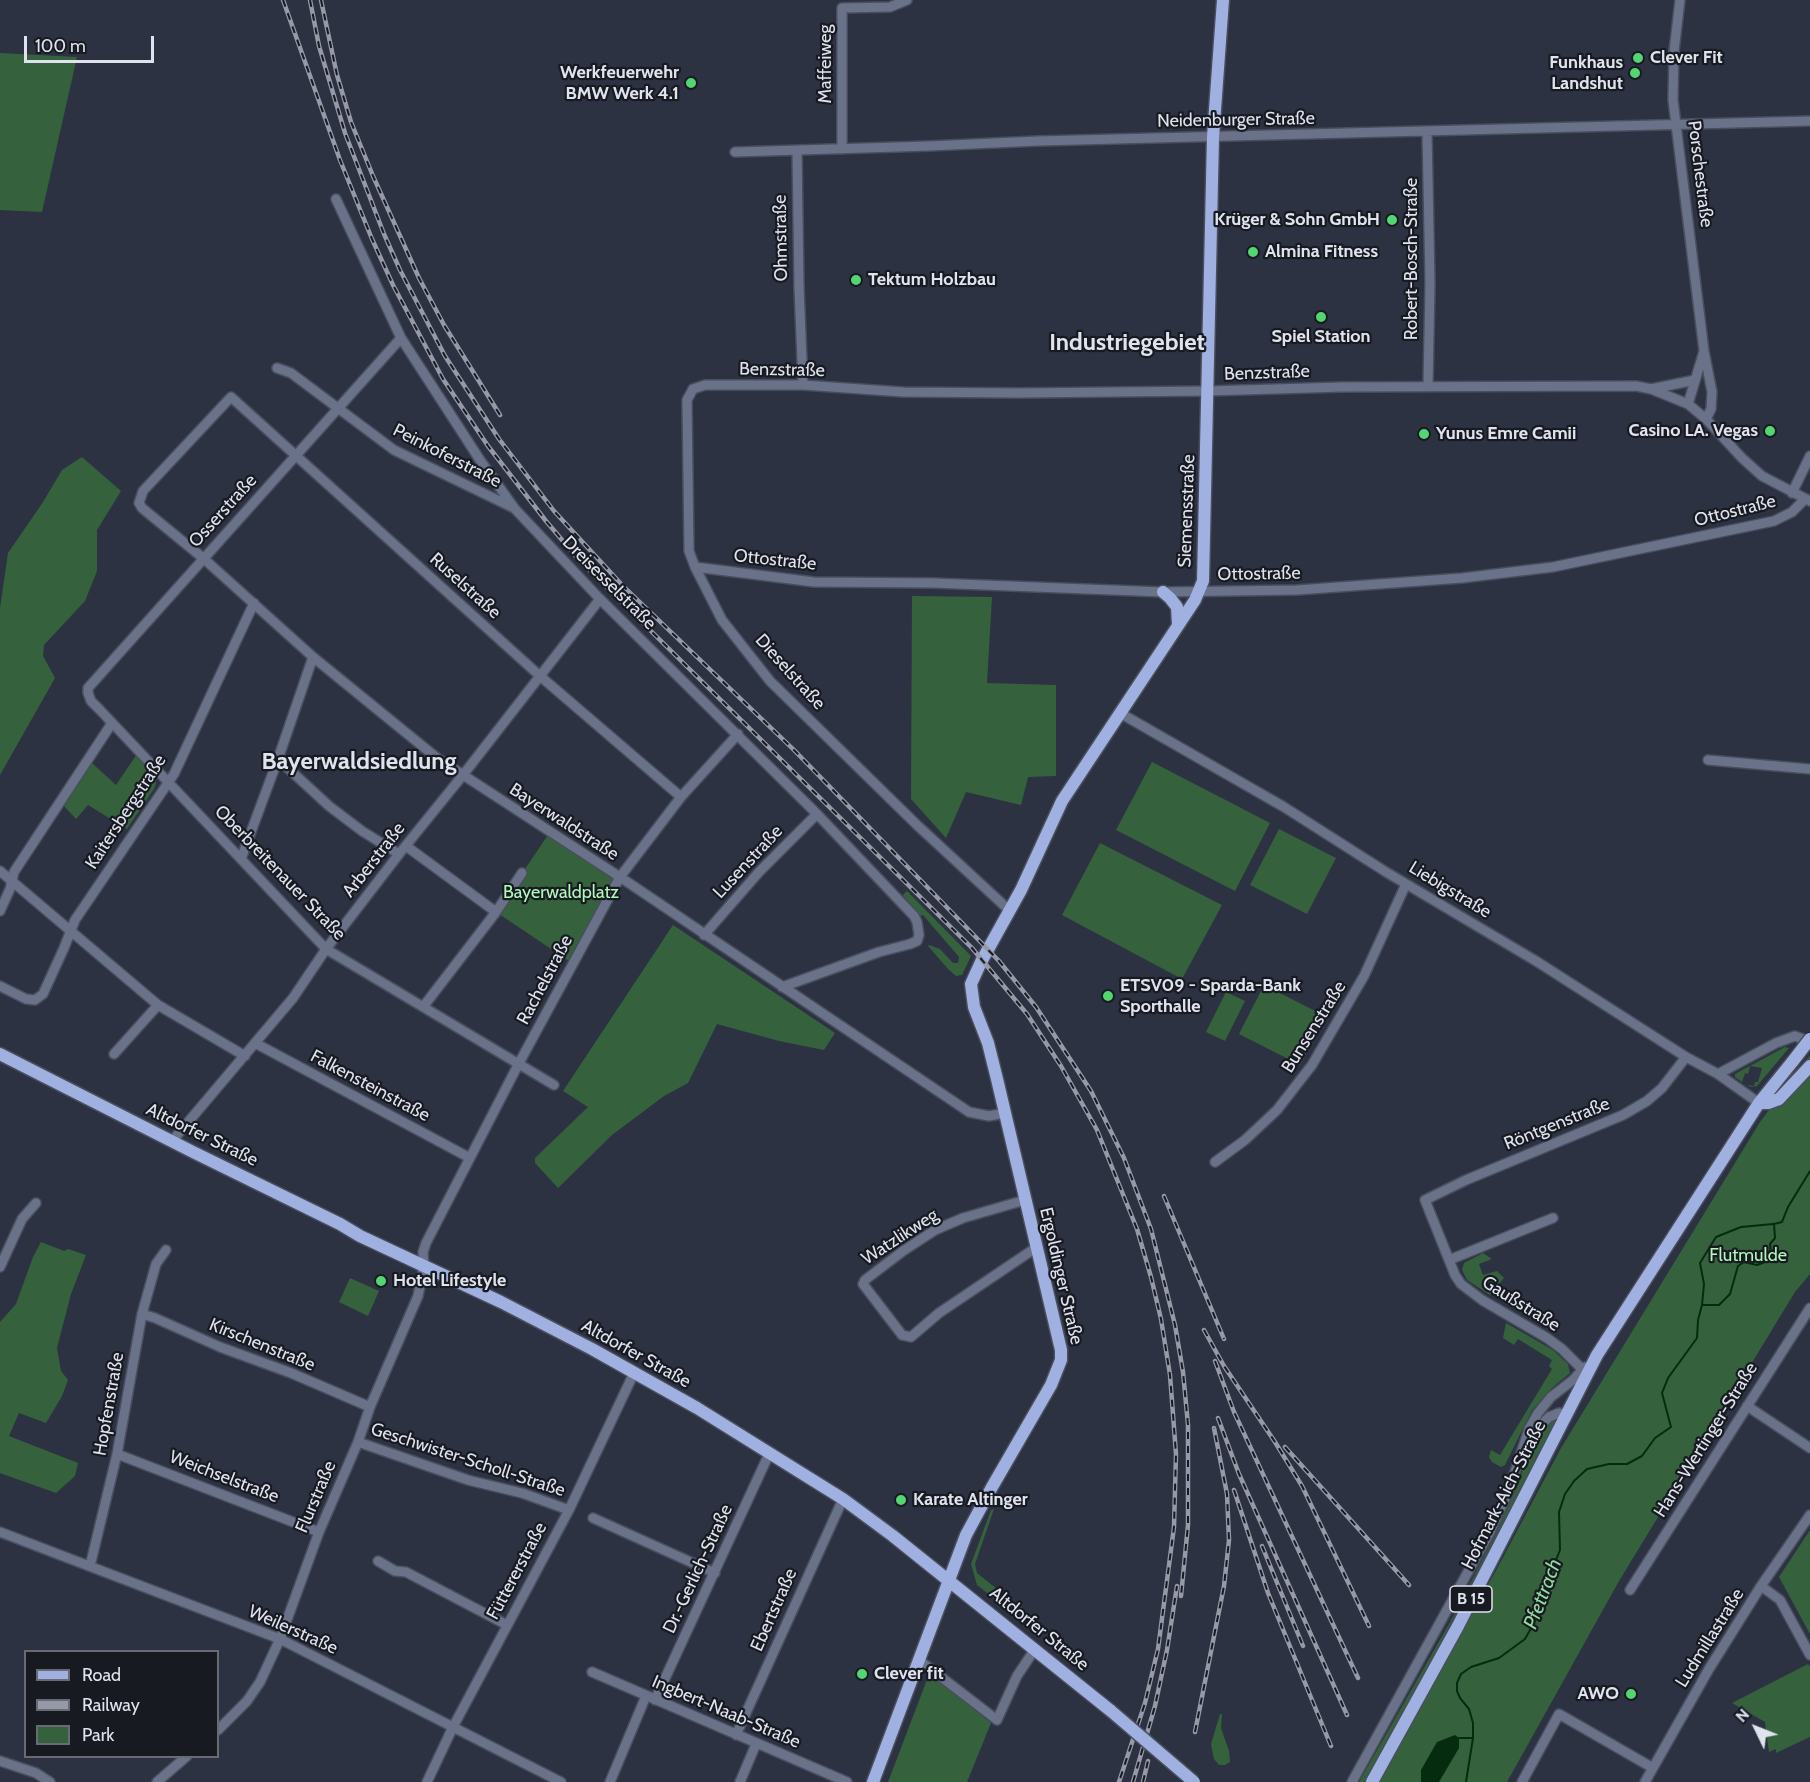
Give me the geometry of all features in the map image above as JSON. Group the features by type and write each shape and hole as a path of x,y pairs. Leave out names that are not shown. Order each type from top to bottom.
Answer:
{"main road":[{"name":"Siemensstraße","path":"981,962 1062,801 1200,591 1203,581 1213,137 1222,0"},
{"path":"1163,592 1177,607 1178,625"},
{"name":"Ergoldinger Straße","path":"873,1782 966,1535 1060,1367 1061,1350 1005,1113 987,1043 972,999 971,984 981,962"},
{"name":"Hofmark-Aich-Straße","path":"1372,1782 1458,1626 1597,1355 1759,1103 1810,1040"},
{"name":"Altdorfer Straße","path":"0,1054 360,1236 501,1302 697,1408 770,1452 843,1499 949,1580 1035,1648 1194,1782"},
{"path":"1759,1103 1768,1103 1779,1098 1810,1066"}],"street":[{"name":"Maffeiweg","path":"842,149 842,9 890,7 907,0"},
{"name":"Porschestraße","path":"1680,0 1673,76 1704,351 1712,399 1706,419"},
{"name":"Neidenburger Straße","path":"796,151 1038,141 1810,121"},
{"name":"Robert-Bosch-Straße","path":"1427,131 1430,284 1428,386"},
{"path":"735,152 796,151"},
{"name":"Ohmstraße","path":"796,151 803,385"},
{"name":"Dreisesselstraße","path":"336,199 401,338 480,460 515,509 600,599 738,734 914,916 920,935 917,940 782,987"},
{"name":"Osserstraße","path":"100,710 91,700 88,688 401,338"},
{"name":"Porschestraße","path":"1688,404 1704,351"},
{"name":"Peinkoferstraße","path":"277,368 291,373 394,450 515,509"},
{"path":"1651,389 1695,380"},
{"name":"Benzstraße","path":"693,389 705,386 803,385 934,392 1636,386 1651,389 1688,404 1706,419 1755,470 1769,481 1808,500"},
{"name":"Dieselstraße","path":"693,389 687,400 689,551 722,620 770,681 917,825 1009,910"},
{"name":"Ruselstraße","path":"139,503 147,486 231,397 540,676 681,797"},
{"path":"1792,492 1810,456"},
{"name":"Ottostraße","path":"695,567 814,582 933,583 1163,592 1297,590 1462,578 1553,567 1774,521 1792,512 1808,500"},
{"name":"Bayerwaldstraße","path":"139,503 313,657 428,751 463,776 620,877 969,1112 989,1116 1005,1113"},
{"name":"Arberstraße","path":"173,1140 293,998 326,949 399,854 463,776 600,599"},
{"name":"Kaitersbergstraße","path":"0,986 26,999 35,1000 43,994 75,920 174,774 254,603"},
{"path":"241,859 313,657"},
{"name":"Oberbreitenauer Straße","path":"100,710 326,949 554,1085"},
{"name":"Liebigstraße","path":"1120,713 1284,807 1406,884 1536,961 1686,1057 1718,1074 1759,1103"},
{"path":"0,911 14,872 112,723"},
{"name":"Rachelstraße","path":"424,1266 423,1252 426,1243 572,963 620,877 681,797 738,734"},
{"path":"278,759 329,806 362,831 399,854"},
{"path":"1708,760 1810,769"},
{"name":"Lusenstraße","path":"704,935 759,872 817,814"},
{"path":"406,846 496,912"},
{"path":"0,871 158,1005 245,1056"},
{"path":"423,1007 496,912 522,873"},
{"name":"Bunsenstraße","path":"1215,1162 1245,1140 1295,1090 1364,976 1406,884"},
{"path":"114,1054 158,1005"},
{"path":"1718,1074 1776,1043 1795,1036 1810,1040"},
{"name":"Falkensteinstraße","path":"255,1043 470,1158"},
{"name":"Röntgenstraße","path":"1425,1200 1466,1180 1623,1115 1647,1101 1662,1088 1686,1057"},
{"name":"Watzlikweg","path":"1025,1200 963,1218 935,1230 903,1251 863,1283 902,1335 911,1337 939,1313 1037,1247"},
{"name":"Gaußstraße","path":"1425,1200 1455,1275 1468,1291 1547,1338 1582,1369"},
{"path":"0,1267 22,1219 36,1203"},
{"name":"Gaußstraße","path":"1449,1260 1553,1218"},
{"name":"Hopfenstraße","path":"90,1566 117,1454 142,1314 156,1264 166,1251"},
{"name":"Flurstraße","path":"219,1729 247,1701 260,1682 280,1639 319,1532 358,1442 369,1407 418,1296 424,1266"},
{"name":"Hans-Wertinger-Straße","path":"1630,1590 1810,1308"},
{"name":"Kirschenstraße","path":"142,1314 220,1347 291,1373 369,1407"},
{"name":"Hofmark-Aich-Straße","path":"1352,1782 1490,1532 1509,1490 1528,1429 1551,1397 1573,1380 1597,1355"},
{"name":"Füttererstraße","path":"427,1782 453,1727 568,1510 634,1373"},
{"path":"1746,1406 1810,1448"},
{"name":"Hofmark-Aich-Straße","path":"1524,1442 1549,1417 1558,1413 1566,1414"},
{"name":"Geschwister-Scholl-Straße","path":"358,1442 468,1479 522,1493 568,1510"},
{"name":"Dr.-Gerlich-Straße","path":"610,1782 715,1574 770,1452"},
{"name":"Weichselstraße","path":"117,1454 319,1532"},
{"name":"Ebertstraße","path":"736,1735 843,1499"},
{"name":"Ludmillastraße","path":"1645,1782 1709,1669 1761,1586 1810,1515"},
{"path":"593,1518 715,1574"},
{"name":"Weilerstraße","path":"0,1532 280,1639 561,1782"},
{"path":"378,1561 395,1570 406,1572 507,1625"},
{"path":"1761,1586 1780,1600 1810,1656"},
{"path":"919,1660 997,1720 1017,1676 1035,1648"},
{"name":"Ingbert-Naab-Straße","path":"592,1672 847,1782"},
{"path":"1522,1782 1559,1714 1653,1768"},
{"path":"740,1782 756,1744"},
{"path":"157,1782 185,1758"},
{"path":"0,1761 36,1773 50,1782"}],"green space":[{"path":"0,53 77,57 42,212 0,210"},
{"path":"82,457 121,491 97,530 97,571 85,601 44,645 43,656 55,678 0,775 0,608 8,553 62,470"},
{"path":"912,596 992,597 987,683 1056,685 1056,776 1028,777 1021,805 966,792 946,838 911,799"},
{"path":"137,754 155,774 156,784 127,829 88,805 76,819 64,806 92,763 116,785"},
{"path":"1152,762 1270,823 1235,891 1116,830"},
{"path":"1279,829 1336,858 1307,914 1250,885"},
{"name":"Bayerwaldplatz","path":"550,832 620,877 572,963 496,912"},
{"path":"1100,843 1222,905 1182,979 1062,915"},
{"path":"907,891 971,956 962,975 956,976 928,946 940,949 953,963 958,963 959,957 923,915 919,916 903,895"},
{"path":"673,925 835,1033 824,1050 779,1041 717,1024 688,1083 664,1096 612,1135 558,1188 535,1163 535,1158 588,1107 563,1091"},
{"path":"1264,985 1325,1016 1300,1065 1239,1034"},
{"path":"1226,992 1245,1001 1225,1041 1206,1032"},
{"path":"1785,1047 1789,1048 1757,1086 1751,1087 1747,1085 1754,1086 1755,1082 1758,1082 1762,1068 1750,1066 1742,1082 1735,1077 1735,1074"},
{"name":"Flutmulde","path":"1810,1055 1810,1274 1795,1292 1619,1581 1507,1782 1377,1782 1498,1567 1561,1448 1760,1122"},
{"path":"41,1242 64,1251 68,1249 86,1255 71,1294 57,1348 61,1371 68,1380 62,1396 46,1423 19,1413 9,1436 78,1463 75,1476 56,1493 0,1473 0,1322 16,1304 33,1257"},
{"path":"1483,1253 1492,1259 1479,1264 1483,1275 1497,1271 1504,1278 1490,1295 1467,1280 1462,1270 1464,1263"},
{"path":"350,1278 379,1291 368,1316 339,1302"},
{"path":"1506,1323 1553,1350 1568,1364 1570,1373 1553,1387 1532,1410 1505,1465 1501,1467 1492,1462 1489,1457 1491,1450 1500,1455 1552,1369 1549,1366 1552,1360 1518,1339 1514,1345 1503,1338"},
{"path":"1557,1418 1411,1700 1364,1782 1359,1782 1450,1622 1496,1533 1520,1480 1527,1451 1539,1432"},
{"path":"994,1509 975,1564 977,1573 1022,1607 1015,1615 977,1585 971,1564 991,1510"},
{"path":"1810,1530 1810,1634 1779,1577"},
{"path":"1808,1664 1810,1667 1810,1737 1776,1753 1776,1749 1769,1752 1765,1722 1732,1703"},
{"path":"933,1676 991,1723 967,1782 888,1782 928,1677"},
{"path":"1220,1714 1222,1714 1221,1728 1229,1751 1230,1762 1225,1765 1219,1765 1214,1759 1211,1744"}],"shaded area":[{"path":"1455,1735 1459,1738 1459,1748 1439,1782 1421,1782 1421,1770 1437,1742"}],"waterway":[{"name":"Pfettrach","path":"1466,1782 1473,1723 1469,1709 1457,1691 1457,1683 1461,1674 1471,1667 1499,1658 1525,1639 1538,1610 1537,1599 1548,1580 1560,1550 1559,1512 1565,1494 1574,1481 1587,1469 1609,1464 1627,1464 1642,1456 1655,1438 1671,1427 1662,1393 1668,1378 1697,1338 1702,1305 1719,1305 1730,1294 1738,1266 1744,1262 1757,1265 1768,1261 1771,1255 1770,1244 1775,1238 1774,1224 1782,1222 1788,1207 1810,1171"},
{"name":"Pfettrach","path":"1702,1305 1704,1284 1700,1263 1716,1237 1741,1227 1773,1224"},
{"name":"Pfettrach","path":"1459,1738 1473,1738"}],"railway":[{"path":"283,0 340,160 393,285 443,379 488,446 579,560 972,948 1027,1014 1061,1066 1097,1130 1137,1229 1151,1277 1161,1319 1170,1375 1176,1454 1174,1527 1158,1649 1145,1703 1119,1782"},
{"path":"310,0 319,46 345,133 384,234 445,356 499,439 554,511 623,586 794,750 999,961 1036,1007 1091,1091 1124,1158 1151,1229 1175,1325 1183,1372 1188,1425 1188,1525 1181,1596"},
{"path":"321,0 337,75 351,122 373,176 419,278 444,325 500,415"},
{"path":"1164,1196 1224,1339"},
{"path":"1204,1330 1224,1366 1302,1486 1369,1626"},
{"path":"1215,1361 1234,1412 1358,1678"},
{"path":"1218,1418 1239,1474 1347,1715"},
{"path":"1195,1732 1224,1586 1229,1540 1227,1494 1214,1428"},
{"path":"1285,1447 1409,1585"},
{"path":"1234,1490 1268,1593 1331,1746"},
{"path":"1262,1546 1303,1646"},
{"path":"1133,1782 1155,1706 1177,1586"},
{"path":"1143,1782 1148,1761"}],"place":[{"name":"Clever Fit","path":"1638,58"},
{"name":"Funkhaus Landshut","path":"1635,73"},
{"name":"Werkfeuerwehr BMW Werk 4.1","path":"691,83"},
{"name":"Krüger & Sohn GmbH","path":"1392,220"},
{"name":"Almina Fitness","path":"1253,252"},
{"name":"Tektum Holzbau","path":"856,280"},
{"name":"Spiel Station","path":"1321,317"},
{"name":"Casino LA. Vegas","path":"1770,431"},
{"name":"Yunus Emre Camii","path":"1424,434"},
{"name":"ETSV09 - Sparda-Bank Sporthalle","path":"1108,996"},
{"name":"Hotel Lifestyle","path":"381,1281"},
{"name":"Karate Altinger","path":"901,1500"},
{"name":"Clever fit","path":"862,1674"},
{"name":"AWO","path":"1631,1694"}],"district":[{"name":"Industriegebiet","path":"1127,343"},
{"name":"Bayerwaldsiedlung","path":"359,762"}]}
